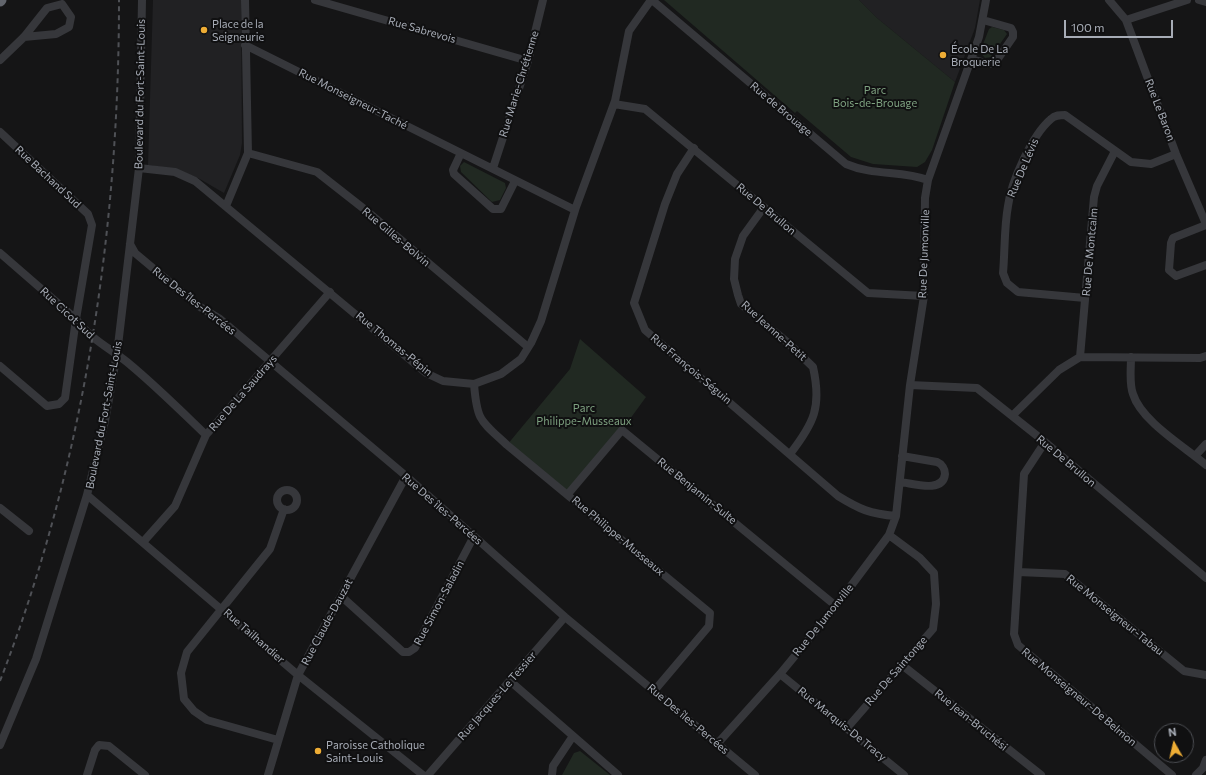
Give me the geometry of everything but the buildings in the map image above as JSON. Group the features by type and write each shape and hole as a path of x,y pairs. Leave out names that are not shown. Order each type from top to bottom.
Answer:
{"street":[{"name":"Boulevard du Fort-Saint-Louis","path":"0,745 36,659 87,495 105,421 117,354 139,168 142,0"},
{"path":"226,206 248,153 245,0"},
{"name":"Rue Sabrevois","path":"315,0 528,61"},
{"name":"Rue Marie-Chrétienne","path":"493,168 528,61 543,0"},
{"name":"Rue Thomas-Pépin","path":"139,168 175,172 195,181 426,372 443,381 474,384 501,374 521,359 541,321 575,210 614,104 628,31 651,0"},
{"name":"Rue de Brouage","path":"651,0 846,164 858,169 876,173 911,175 928,180"},
{"name":"Rue De Jumonville","path":"718,743 780,674 836,606 889,535 896,516 910,385 924,296 925,198 928,180 971,59 983,20 986,0"},
{"name":"Rue Le Baron","path":"1109,0 1126,20 1176,154 1206,225 1174,238 1171,244 1169,270 1176,276 1206,265"},
{"path":"1126,20 1187,0"},
{"path":"1199,0 1206,2"},
{"path":"0,60 24,37 47,8 62,4 71,17 69,27 56,34 24,37"},
{"path":"971,59 990,64 995,62 1013,37 1013,32 1010,28 983,20"},
{"name":"Rue Monseigneur-Taché","path":"245,45 575,210"},
{"name":"Rue De Brullon","path":"614,104 645,109 868,292 924,296"},
{"name":"Rue De Lévis","path":"1086,298 1018,292 1007,284 1003,273 1008,206 1013,186 1033,141 1051,119 1058,115 1065,115 1131,162 1144,165 1151,164 1176,154"},
{"name":"Rue Bachand Sud","path":"0,132 88,214 92,225 76,319 65,398 59,404 47,406 0,366"},
{"name":"Rue François-Séguin","path":"694,148 677,174 665,204 634,303 644,330 838,496 855,507 875,514 896,516"},
{"name":"Rue De Montcalm","path":"1080,357 1097,186 1116,151"},
{"name":"Rue Gilles-Bolvin","path":"248,153 317,172 368,212 528,347"},
{"path":"461,153 453,170 454,174 493,210 502,209 515,181"},
{"name":"Rue Jeanne-Petit","path":"764,207 743,236 735,259 734,279 740,304 786,341 813,367 817,402 806,434 790,454"},
{"name":"Rue Des îles-Percées","path":"130,244 135,253 197,305 220,319 270,363 406,476 565,617 755,775"},
{"name":"Rue Cicot Sud","path":"0,253 76,319 85,332 117,354 162,391 206,435"},
{"name":"Rue De La Saudrays","path":"144,541 175,506 206,435 330,292"},
{"path":"1012,416 1059,370 1080,357 1200,358 1206,356"},
{"path":"1131,357 1132,394 1139,408 1157,425 1206,465"},
{"name":"Rue Philippe-Musseaux","path":"474,384 476,407 480,420 507,445 710,613 709,626 654,691"},
{"name":"Rue De Brullon","path":"910,385 977,388 1045,442 1206,578"},
{"name":"Rue Benjamin-Sulte","path":"568,494 622,430 836,606"},
{"name":"Rue Monseigneur-De Belmon","path":"1045,442 1024,474 1014,634 1018,645 1172,775"},
{"path":"1195,456 1206,444"},
{"path":"900,482 932,486 939,484 944,480 945,473 942,464 937,462 902,456"},
{"name":"Rue Claude-Dauzat","path":"268,775 298,674 406,476"},
{"name":"Rue Tailhandier","path":"87,495 144,541 298,674 423,775"},
{"path":"0,508 29,531"},
{"path":"278,740 207,720 194,711 184,699 180,673 187,652 270,549 284,509"},
{"name":"Rue De Saintonge","path":"847,728 932,629 936,604 934,573 920,558 889,535"},
{"name":"Rue Simon-Saladin","path":"341,596 403,652 409,652 415,648 474,536"},
{"name":"Rue Monseigneur-Tabau","path":"1018,572 1064,574 1184,671 1206,675"},
{"name":"Rue Jacques-Le Tessier","path":"428,775 565,617"},
{"name":"Rue Jean-Bruchési","path":"902,664 1041,775"},
{"name":"Rue Marquis-De Tracy","path":"780,674 904,775"},
{"path":"510,681 618,775"},
{"path":"552,775 553,766 573,736"},
{"path":"87,775 95,750 99,745 109,746 145,775"},
{"path":"1196,775 1203,768 1206,760"}],"shaded area":[{"path":"153,0 241,0 242,143 240,155 224,193 198,178 174,169 148,165"},
{"name":"École De La Broquerie","path":"859,0 980,0 975,28 955,82 877,18"}],"green space":[{"name":"Parc Bois-de-Brouage","path":"664,0 859,0 877,18 955,82 932,150 925,162 917,167 873,164 851,157 797,111 795,113"},
{"path":"992,27 1004,30 1007,34 991,57 985,58 980,52 989,29"},
{"path":"464,162 505,183 506,188 500,200 492,202 461,172 460,166"},
{"name":"Parc Philippe-Musseaux","path":"580,339 646,397 622,430 568,494 507,445 570,369"},
{"path":"580,751 610,775 562,775 574,753"}],"railway":[{"path":"0,681 29,599 54,516 75,432 91,346 103,260 112,173 117,87 119,0"}],"place":[{"name":"Place de la Seigneurie","path":"204,30"},
{"name":"École De La Broquerie","path":"943,55"},
{"name":"Paroisse Catholique Saint-Louis","path":"318,751"}]}
